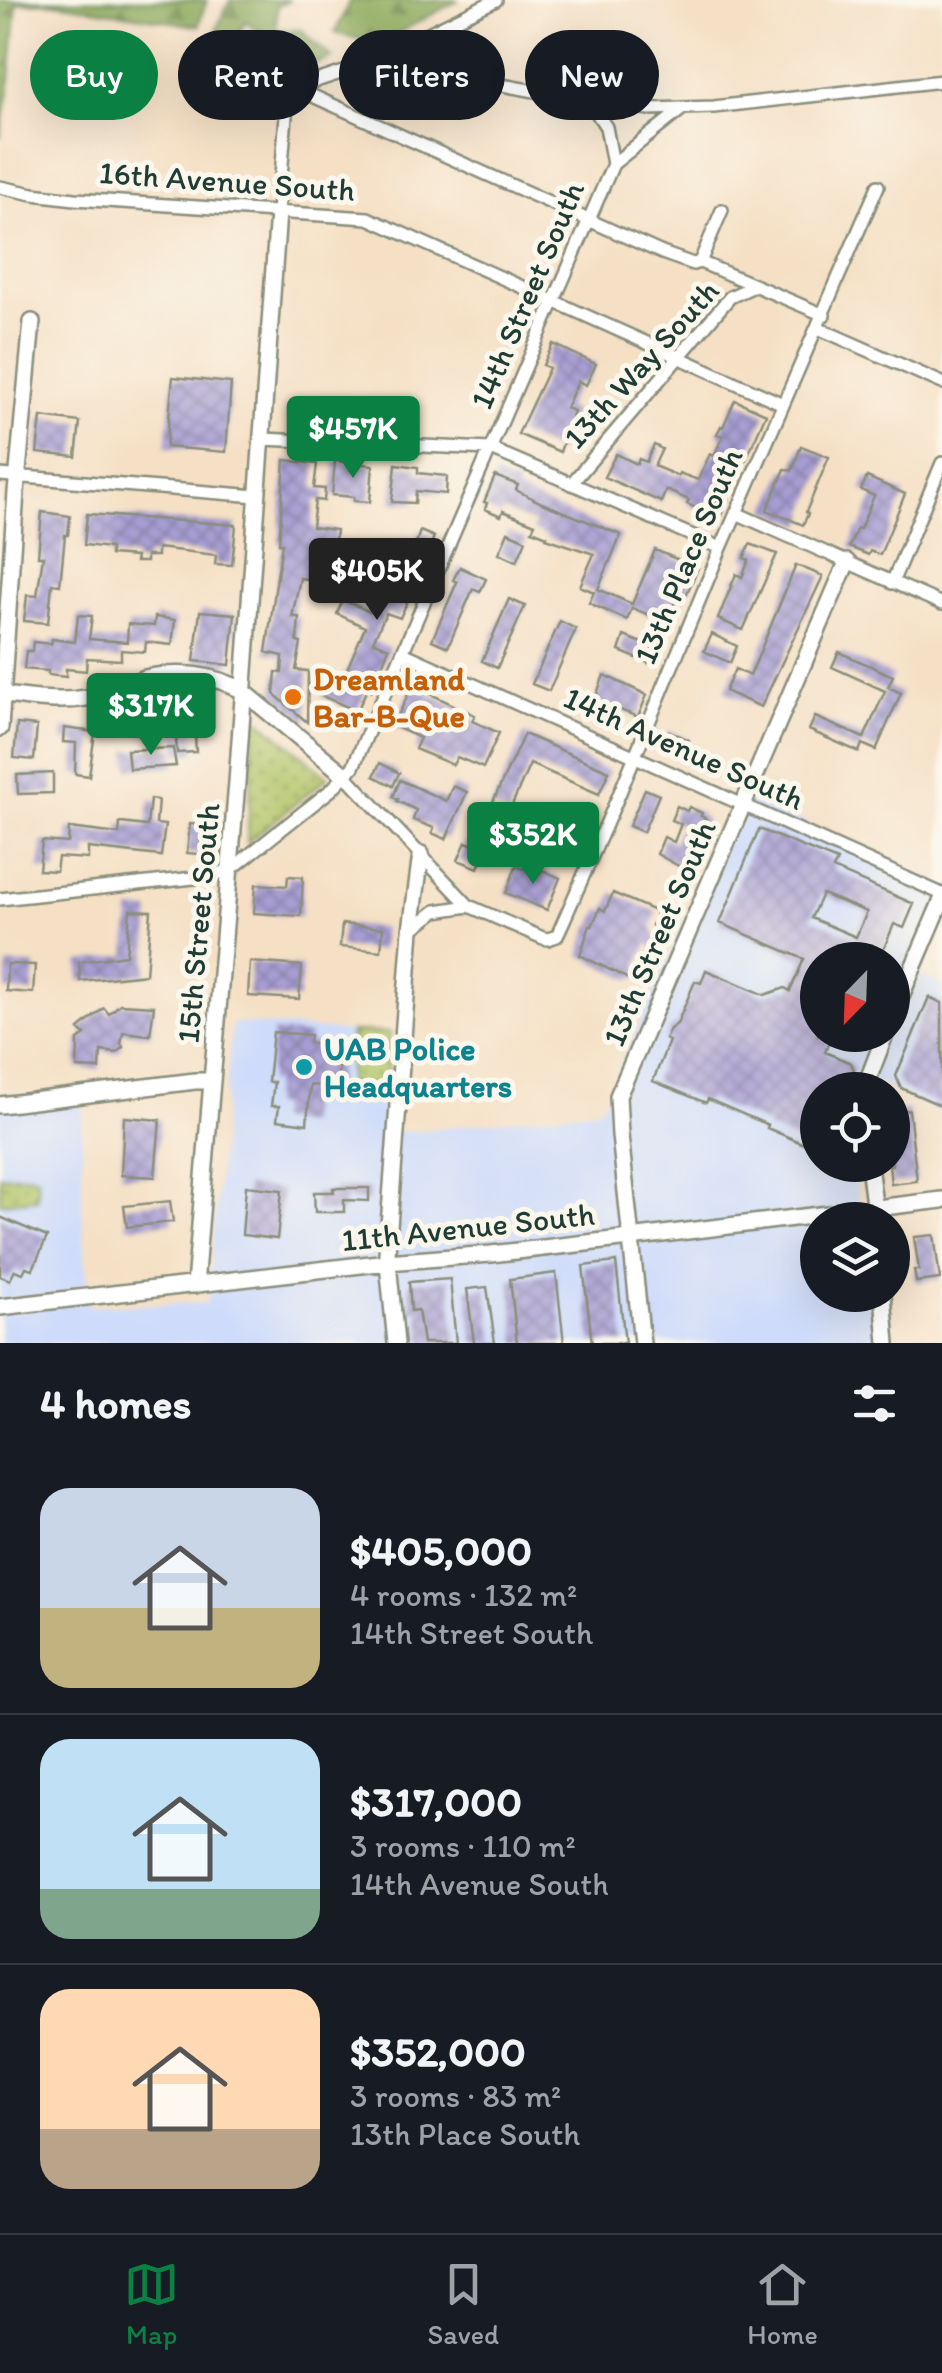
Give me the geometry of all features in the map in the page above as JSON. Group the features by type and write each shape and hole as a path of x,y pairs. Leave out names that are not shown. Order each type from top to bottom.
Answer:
{"street":[{"path":"434,30 496,0"},
{"path":"659,109 942,81"},
{"path":"319,99 662,253 693,264 700,262 824,315"},
{"name":"14th Street South","path":"346,776 353,768 613,164 682,109"},
{"name":"15th Street South","path":"194,1285 286,120"},
{"name":"14th Street South","path":"602,120 613,164"},
{"name":"13th Place South","path":"469,906 543,938 560,932 878,186"},
{"name":"16th Avenue South","path":"0,187 75,198 368,218 783,404"},
{"path":"700,262 722,210"},
{"name":"13th Way South","path":"571,484 730,298 754,286"},
{"path":"0,728 32,322"},
{"path":"818,328 942,384"},
{"path":"262,439 490,449 721,548"},
{"path":"892,583 942,463"},
{"path":"0,476 257,496"},
{"path":"736,514 942,604"},
{"name":"13th Street South","path":"642,1343 618,1096 847,562"},
{"name":"14th Avenue South","path":"403,652 942,897"},
{"path":"1,695 83,699 116,691 142,679 174,675 200,675 230,684 346,776 469,906"},
{"path":"0,899 229,871 346,776"},
{"path":"396,1343 386,1262 411,930 422,854"},
{"path":"910,974 942,897"},
{"path":"411,930 436,910 469,906"},
{"path":"0,1105 212,1080"},
{"name":"11th Avenue South","path":"910,1206 942,1200"},
{"name":"11th Avenue South","path":"0,1306 800,1221"},
{"path":"884,1312 887,1343"}],"shaded area":[{"path":"739,793 942,884 942,925 919,974 942,985 942,1114 910,1098 910,1072 800,1072 800,1182 856,1182 859,1202 800,1202 800,1312 872,1312 876,1343 0,1343 0,1105 82,1095 82,1207 89,1306 207,1303 232,1023 351,1032 348,1084 386,1087 384,1131 408,1132 598,1109 606,1099"}],"green space":[{"path":"0,0 207,0 198,26 50,2 17,3 0,138"},
{"path":"230,0 290,0 277,6 276,30 257,30 246,21 240,30 216,30"},
{"path":"350,0 459,0 404,30 335,33"},
{"path":"319,46 332,58 319,63"},
{"path":"255,716 328,777 247,843"},
{"path":"351,1032 390,1033 386,1087 348,1084"},
{"path":"0,1176 37,1177 37,1199 0,1203"}],"building":[{"path":"553,344 596,364 586,385 578,381 566,408 574,411 560,452 518,434 549,368 543,365"},
{"path":"173,377 231,383 226,452 166,447"},
{"path":"735,400 766,414 736,482 731,480 723,497 729,500 719,522 687,504 689,500 666,490 661,502 604,477 616,454 637,464 639,459 646,462 654,445 662,449 654,466 698,480 710,454 714,456 723,436 717,434"},
{"path":"41,417 80,422 76,457 37,453"},
{"path":"801,446 829,457 803,525 767,510 785,469 792,471"},
{"path":"285,460 317,464 314,488 325,489 324,501 315,500 312,527 336,530 334,552 312,550 307,579 300,578 292,617 299,617 297,642 301,643 296,670 308,671 307,722 274,694 276,672 282,673 283,656 266,652 282,543"},
{"path":"335,461 373,465 370,502 332,495"},
{"path":"396,464 418,467 418,473 447,476 446,494 416,491 415,503 392,502"},
{"path":"495,476 518,485 516,490 542,503 621,535 598,589 632,604 655,550 698,568 684,600 676,600 667,631 654,625 657,618 632,608 627,620 589,603 594,592 580,586 594,554 546,538 532,530 535,524 503,511 501,516 485,509"},
{"path":"867,477 905,494 880,555 849,547 874,496 861,490"},
{"path":"42,512 70,516 60,585 52,584 48,623 24,621 27,595 37,596 43,556 38,556"},
{"path":"87,514 236,525 232,565 215,564 216,555 157,548 157,556 146,556 146,562 110,555 110,548 84,545"},
{"path":"420,531 434,537 400,618 386,613 373,641 389,648 371,691 367,689 357,711 322,696 329,678 341,683 365,627 337,614 343,600 370,612 381,584 378,583 397,544 413,552"},
{"path":"508,532 526,540 517,561 499,553"},
{"path":"750,544 777,554 743,630 718,619 736,574 742,577"},
{"path":"796,565 823,576 761,707 725,691 735,669 750,676"},
{"path":"460,567 486,579 480,592 473,589 448,647 432,640"},
{"path":"509,599 525,606 497,668 482,661"},
{"path":"200,611 235,614 230,665 194,661"},
{"path":"78,615 92,616 89,639 127,642 128,624 154,626 155,617 175,620 172,645 146,642 145,652 121,650 121,660 87,658 86,671 66,669 66,677 24,669 26,651 32,651 33,642 75,642"},
{"path":"560,621 576,629 549,691 532,684"},
{"path":"712,634 737,646 730,663 704,651"},
{"path":"624,636 662,651 656,666 619,651"},
{"path":"839,652 893,676 888,687 901,693 876,750 862,744 859,752 809,730 815,717 864,738 885,691 832,667"},
{"path":"604,675 647,695 638,717 593,704"},
{"path":"415,680 429,686 426,692 475,715 472,721 499,733 483,768 457,757 453,765 415,749 420,738 393,726"},
{"path":"193,704 196,752 177,753 174,705"},
{"path":"158,706 166,727 139,736 132,716"},
{"path":"17,724 37,726 34,760 14,758"},
{"path":"64,728 95,732 89,776 75,774 76,743 63,742"},
{"path":"669,731 689,740 683,755 662,746"},
{"path":"524,734 609,771 599,794 530,764 508,814 491,806"},
{"path":"173,748 176,766 129,769 127,750"},
{"path":"380,763 399,773 393,786 374,776"},
{"path":"53,773 53,793 18,794 17,775"},
{"path":"400,780 446,801 453,786 467,792 446,839 432,833 434,828 413,820 416,810 393,797"},
{"path":"645,789 659,795 643,832 629,826"},
{"path":"150,799 158,800 156,824 165,825 161,856 88,848 88,859 58,857 56,871 39,870 42,841 68,843 69,828 119,834 120,823 147,826"},
{"path":"677,806 687,811 689,807 706,819 686,851 692,853 684,869 657,854 664,837 674,842 681,824 671,820"},
{"path":"546,818 582,834 574,851 539,835"},
{"path":"190,824 211,826 208,855 187,853"},
{"path":"759,829 837,861 833,869 914,904 904,928 894,924 886,942 800,942 800,957 720,923","holes":["822,894 867,912 856,937 811,918"]},
{"path":"466,842 486,850 478,868 458,860"},
{"path":"516,866 560,878 547,910 506,893"},
{"path":"288,876 303,877 301,916 254,913 256,884 287,886"},
{"path":"613,893 657,912 652,925 657,940 654,947 648,944 637,965 643,970 640,976 631,980 580,955 590,925 600,908 605,911"},
{"path":"130,910 151,911 146,974 80,981 79,962 126,955"},
{"path":"342,924 383,928 381,951 340,947"},
{"path":"250,962 302,966 299,999 248,996"},
{"path":"7,964 35,965 33,993 6,991"},
{"path":"800,968 800,1052 825,1052 851,1063 854,1070 800,1072 800,1142 708,1099 706,1103 653,1081 669,1041 665,1039 677,1024 695,981 701,983 706,970 765,995 785,988 790,991"},
{"path":"929,997 942,1003 942,1106 910,1092 910,1072 898,1072 906,1052 910,1052 910,1042"},
{"path":"120,1004 154,1006 150,1035 123,1032 123,1047 117,1053 101,1051 100,1069 77,1068 78,1040 85,1035 79,1029 104,1008 109,1014"},
{"name":"UAB Police Headquarters","path":"273,1032 310,1035 309,1043 321,1044 320,1050 340,1052 337,1087 310,1085 307,1124 277,1120 279,1106 271,1106 274,1082 268,1082"},
{"path":"124,1117 160,1120 155,1177 121,1175"},
{"path":"910,1119 917,1181 910,1182"},
{"path":"246,1186 282,1190 277,1239 242,1235"},
{"path":"333,1188 369,1188 369,1201 344,1200 344,1212 315,1212 314,1192 334,1192"},
{"path":"170,1201 173,1222 127,1227 124,1206"},
{"path":"0,1217 47,1237 33,1269 26,1267 23,1273 15,1270 10,1280 0,1276"},
{"path":"934,1235 940,1279 916,1282 914,1270 919,1270 914,1237"},
{"path":"616,1262 625,1343 592,1343 583,1266"},
{"path":"556,1273 564,1343 517,1343 510,1279"},
{"path":"450,1279 456,1343 423,1343 418,1310 411,1311 409,1282"},
{"path":"487,1287 495,1343 474,1343 467,1289"}],"place":[{"name":"Dreamland Bar-B-Que","path":"293,697"},
{"name":"UAB Police Headquarters","path":"304,1067"}]}
